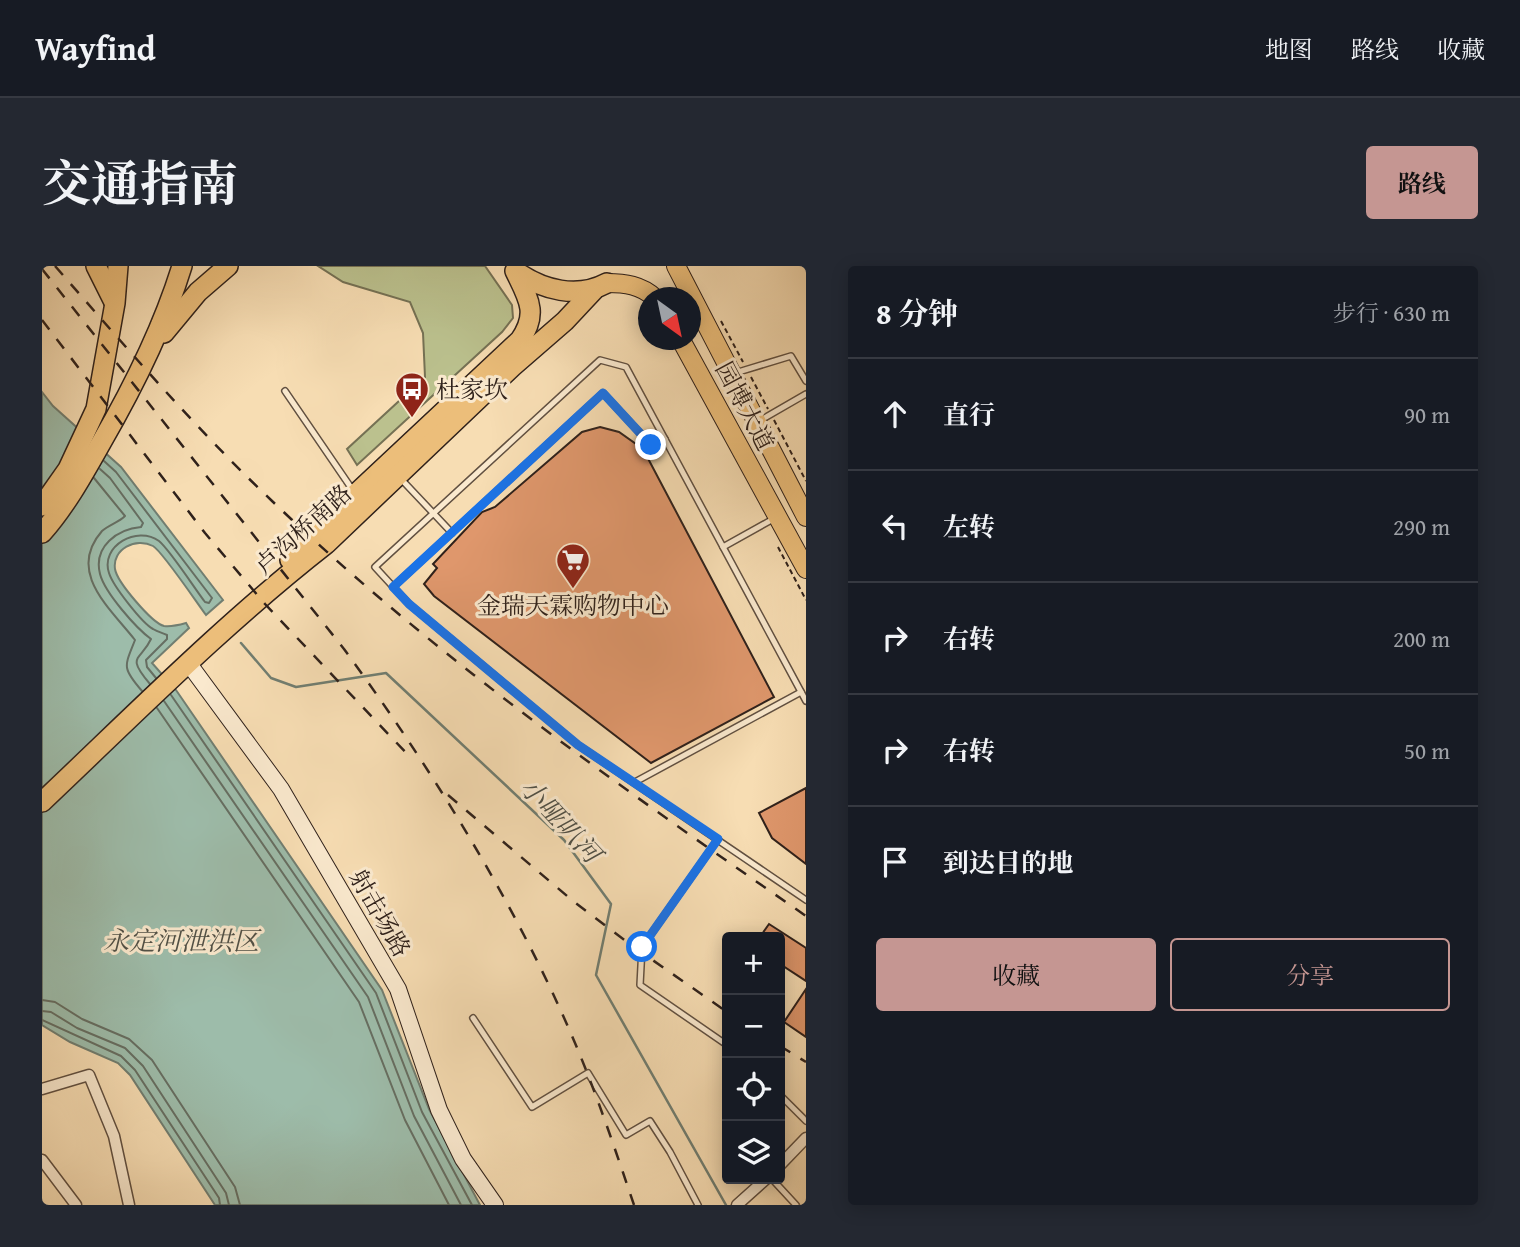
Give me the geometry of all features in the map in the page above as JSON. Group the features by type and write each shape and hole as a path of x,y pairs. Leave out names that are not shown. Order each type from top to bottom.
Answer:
{"highway":[{"path":"96,266 115,303"},
{"path":"42,506 68,469 96,409 115,303 118,266"},
{"path":"42,533 81,479 115,419 150,350 171,302 182,266"},
{"path":"150,350 198,292 228,266"},
{"path":"513,269 533,284 553,290 601,287"},
{"name":"卢沟桥南路","path":"42,802 356,494 520,340 531,319 530,308 528,297 513,269"},
{"name":"卢沟桥南路","path":"42,793 295,568 326,544 601,287"}],"main road":[{"name":"园博大道","path":"676,266 806,517"},
{"path":"601,287 638,287"},
{"path":"701,326 722,356"},
{"name":"园博大道","path":"687,350 806,569"}],"street":[{"name":"射击场路","path":"179,670 281,789 398,989 439,1110 463,1159 495,1205"},
{"path":"42,1089 89,1075 114,1136 129,1205"},
{"path":"785,1160 806,1138"},
{"path":"42,1160 76,1205"},
{"path":"741,1202 761,1184"}],"lane":[{"path":"732,374 791,356 806,381"},
{"path":"806,701 626,367 600,360 375,566 409,604 578,745 806,901"},
{"path":"285,391 356,494"},
{"path":"393,587 603,393 651,445 664,439"},
{"path":"756,423 806,394"},
{"path":"398,476 452,533"},
{"path":"723,547 777,517"},
{"path":"635,782 801,692"},
{"path":"718,839 642,947 640,985 722,1042"},
{"path":"473,1018 532,1107 588,1073 626,1135 650,1121 698,1205"},
{"path":"785,1100 806,1121"},
{"path":"777,1184 796,1205"}],"green space":[{"path":"318,266 485,266 512,305 513,318 502,332 357,465 347,449 425,377 423,333 410,302 343,282"}],"water":[{"name":"永定河泄洪区","path":"42,392 53,406 121,467 223,600 206,615 153,546 133,544 117,556 117,575 144,610 164,626 186,623 189,628 152,663 176,690 382,990 429,1109 480,1205 215,1205 130,1075 118,1063 70,1042 42,1025"}],"building":[{"name":"金瑞天霖购物中心","path":"600,427 619,432 643,449 774,697 651,763 434,596 424,584 437,568 433,564 482,512 495,507 582,432"},
{"path":"806,788 806,864 772,838 759,813"},
{"path":"769,924 781,932 763,932"},
{"path":"785,934 806,948 806,981 785,967"},
{"path":"806,989 806,1037 785,1020"}],"waterway":[{"name":"小哑叭河","path":"241,643 271,678 296,687 386,673 564,840 611,904 596,975 726,1205"}],"railway":[{"path":"55,266 160,386 215,444 333,558 463,667 530,718 667,819 806,916"},
{"path":"42,269 344,649 435,782 492,876 543,972 602,1112 634,1205"},
{"path":"42,320 205,533 265,604 411,758"},
{"path":"448,795 573,901 722,1009"},
{"path":"785,1049 806,1062"}],"place":[{"name":"杜家坎","path":"412,419"},
{"name":"金瑞天霖购物中心","path":"573,590"}],"route":[{"path":"642,947 718,839 578,745 409,604 393,587 603,393 651,445"}]}
